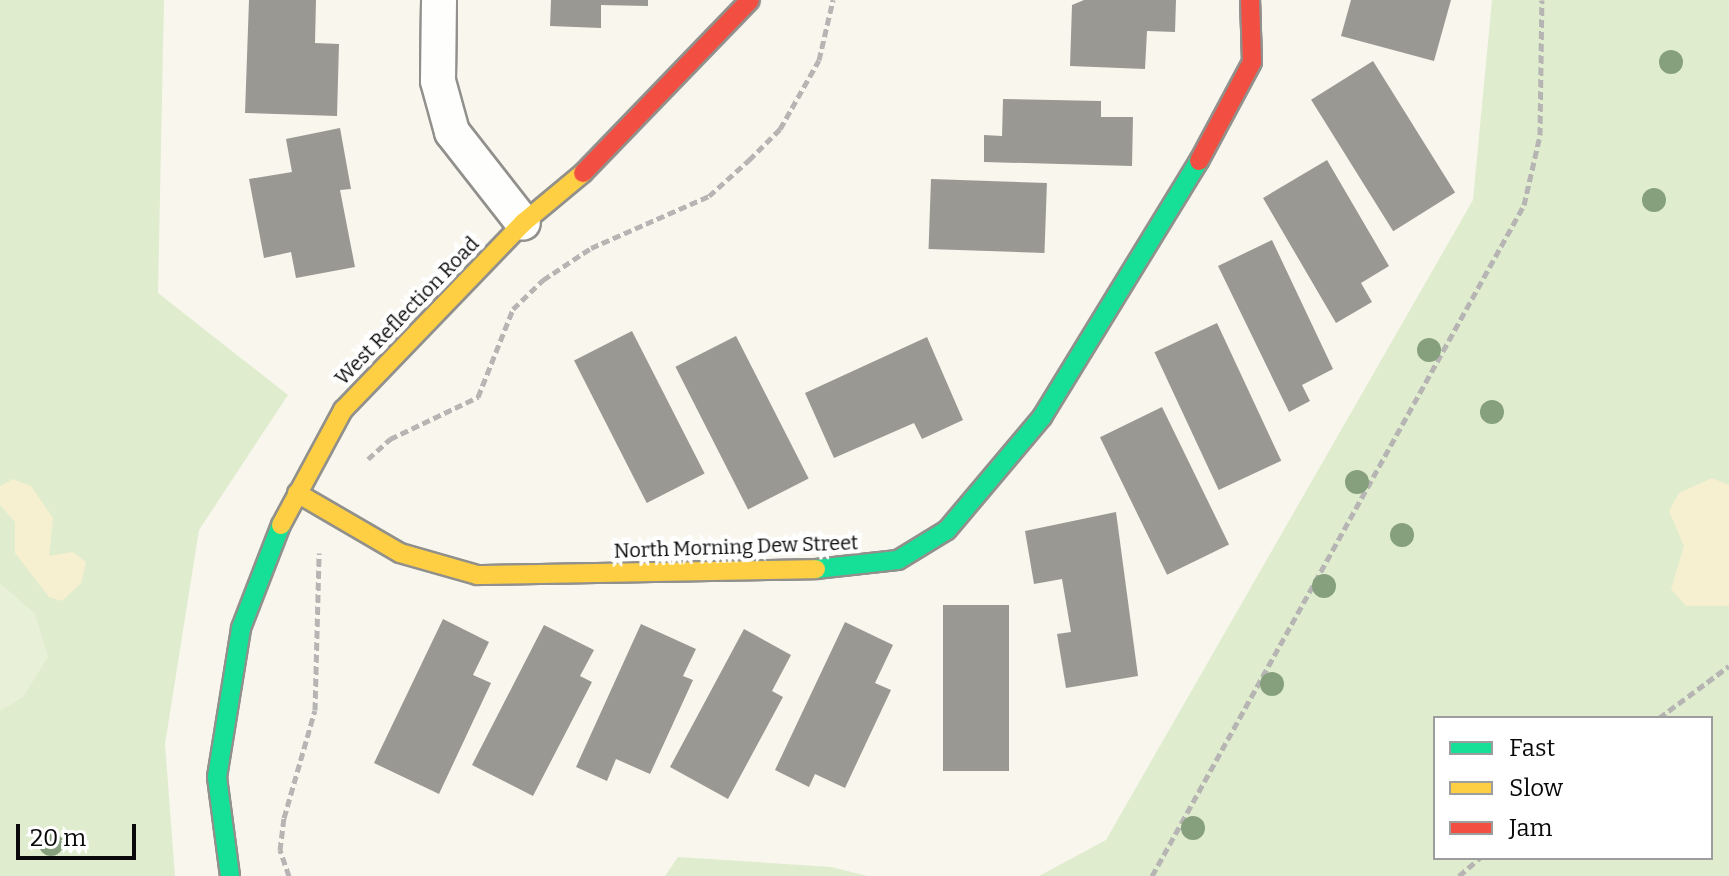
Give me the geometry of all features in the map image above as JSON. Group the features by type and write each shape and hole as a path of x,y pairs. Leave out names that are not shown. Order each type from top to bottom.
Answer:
{"street":[{"path":"439,0 438,81 452,132 523,223"},
{"name":"West Reflection Road","path":"230,876 217,777 224,704 265,556 343,410 523,223 615,147 750,0"},
{"name":"North Morning Dew Street","path":"297,493 400,553 477,575 846,569 898,560 947,530 1042,417 1169,215 1252,62 1250,0"}],"path":[{"path":"289,876 280,850 284,818 315,710 319,553 369,457 478,397 513,309 543,280 591,248 709,196 780,129 819,60 833,0"},
{"path":"1152,876 1524,205 1540,135 1542,0"},
{"path":"1662,716 1729,666"},
{"path":"1459,876 1478,860"}],"green space":[{"path":"0,0 164,0 158,293 288,395 199,530 165,744 175,876 0,876"},
{"path":"1492,0 1729,0 1729,876 1039,876 1106,840 1473,200"},
{"path":"0,583 35,614 48,657 23,697 0,711"},
{"path":"678,857 831,867 867,876 665,876"}],"sand":[{"path":"1712,478 1729,485 1729,606 1686,606 1671,589 1684,546 1669,511 1679,493"},
{"path":"13,479 31,486 53,518 49,556 73,552 86,562 81,583 62,601 49,597 15,553 15,522 0,505 0,486"}],"building":[{"path":"249,0 316,0 315,43 339,44 337,116 245,113"},
{"path":"551,0 648,0 648,6 601,5 601,28 550,26"},
{"path":"1084,0 1176,0 1175,32 1147,31 1145,69 1070,66 1072,5"},
{"path":"1351,0 1451,0 1434,61 1341,36"},
{"path":"1373,61 1455,192 1393,231 1311,100"},
{"path":"1003,99 1101,101 1101,117 1133,117 1132,166 984,162 984,135 1002,136"},
{"path":"340,128 351,189 340,190 355,267 296,278 291,252 264,258 249,179 292,172 286,139"},
{"path":"1327,160 1389,266 1361,283 1372,302 1336,323 1263,198"},
{"path":"931,179 1047,183 1044,253 929,249"},
{"path":"1272,240 1333,369 1302,385 1310,401 1289,412 1218,266"},
{"path":"1217,323 1281,461 1219,490 1154,352"},
{"path":"632,331 705,474 647,503 574,361"},
{"path":"736,336 809,479 748,509 675,367"},
{"path":"927,337 963,420 922,439 914,423 834,458 805,393"},
{"path":"1162,407 1229,545 1167,575 1100,437"},
{"path":"1116,512 1138,676 1066,688 1057,634 1071,632 1062,579 1034,584 1025,531"},
{"path":"943,605 1009,605 1009,771 943,771"},
{"path":"443,619 489,642 473,675 491,683 439,794 374,763"},
{"path":"845,622 893,645 875,683 891,690 845,788 815,774 809,787 775,770"},
{"path":"641,624 696,649 683,676 693,680 650,774 616,759 607,781 576,767"},
{"path":"544,625 594,650 580,676 592,682 533,796 472,765"},
{"path":"744,629 791,655 772,691 783,697 728,799 670,767"}],"traffic: fast":[{"path":"816,569 898,560 947,530 1042,417 1199,161"},
{"path":"230,876 217,777 241,628 281,525"}],"traffic: slow":[{"path":"281,525 343,410 523,223 583,173"},
{"path":"297,493 400,553 477,575 816,569"}],"traffic: jam":[{"path":"583,173 750,0"},
{"path":"1199,161 1252,62 1250,0"}]}
